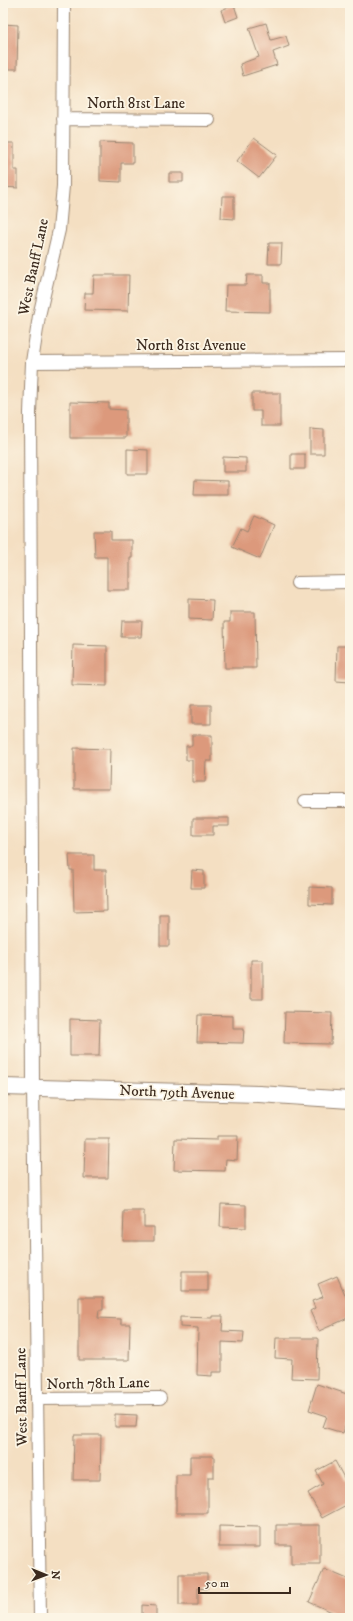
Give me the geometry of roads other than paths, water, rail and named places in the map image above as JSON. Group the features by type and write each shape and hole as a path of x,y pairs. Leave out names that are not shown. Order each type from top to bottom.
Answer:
{"street":[{"name":"West Banff Lane","path":"40,1618 33,1088 30,413 32,362 39,316 59,230 63,186 64,3"},
{"name":"North 81st Lane","path":"63,119 209,120"},
{"name":"North 81st Avenue","path":"32,362 350,360"},
{"path":"297,583 350,582"},
{"path":"305,801 350,801"},
{"name":"North 79th Avenue","path":"3,1087 251,1094 350,1100"},
{"name":"North 78th Lane","path":"37,1399 160,1398"}]}
